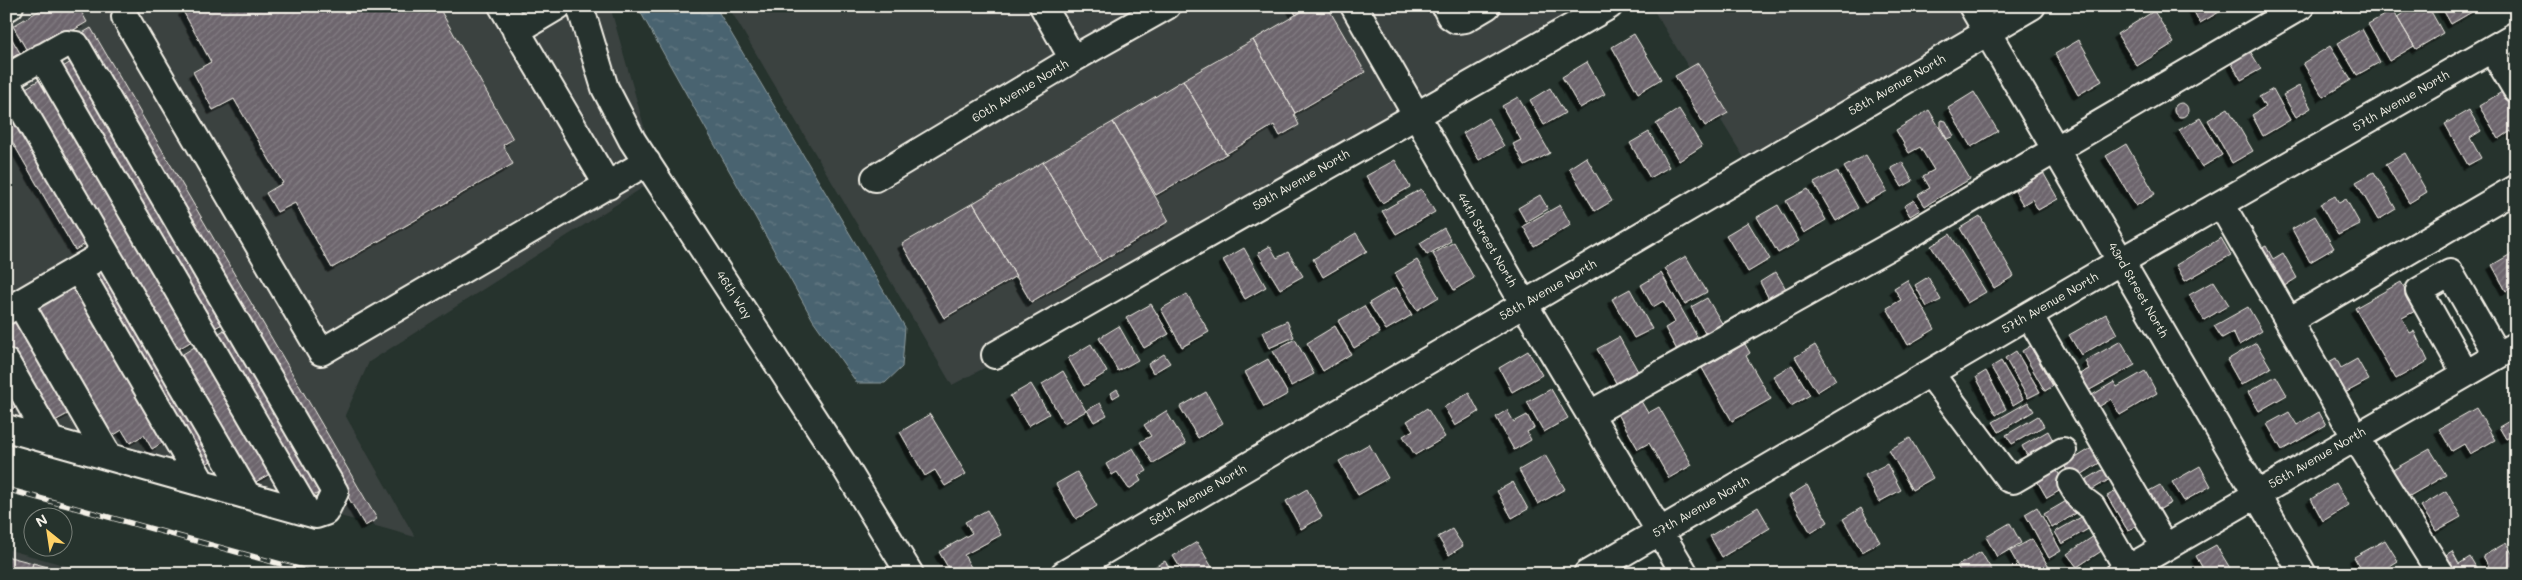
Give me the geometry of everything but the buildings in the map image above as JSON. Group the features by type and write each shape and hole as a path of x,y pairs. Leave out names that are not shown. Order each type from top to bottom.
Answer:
{"street":[{"path":"6,8 10,6"},
{"path":"502,6 608,186"},
{"path":"516,31 558,6"},
{"name":"46th Way","path":"580,6 605,88 632,140 845,468 910,574"},
{"path":"1042,6 1073,59"},
{"name":"60th Avenue North","path":"875,178 1073,59 1167,6"},
{"name":"44th Street North","path":"1354,6 1524,304 1685,574"},
{"path":"1445,6 1450,16 1456,20 1465,19 1487,6"},
{"name":"59th Avenue North","path":"995,355 1608,6"},
{"name":"43rd Street North","path":"1972,6 2122,261 2302,574"},
{"name":"58th Avenue North","path":"1066,573 2032,6"},
{"path":"1590,414 1798,299 2301,6"},
{"path":"125,17 321,352 647,162"},
{"name":"57th Avenue North","path":"1587,574 2122,261 2516,35"},
{"path":"6,78 66,44 76,45 335,492 325,512 316,514 6,428"},
{"path":"2492,49 2516,89"},
{"path":"42,57 307,512"},
{"path":"6,81 247,495"},
{"path":"2289,321 2516,188"},
{"path":"2221,204 2355,436 2441,574"},
{"path":"102,246 97,258 13,307 109,457"},
{"path":"78,269 202,483"},
{"path":"2465,373 2418,291 2450,273 2506,350"},
{"path":"2029,315 2165,547"},
{"name":"56th Avenue North","path":"2124,571 2255,493 2506,350"},
{"path":"6,362 51,441"},
{"path":"1930,373 2009,479 2013,480 2063,451"},
{"path":"2071,483 2080,498 2092,507 2124,571"}],"shaded area":[{"path":"6,6 571,6 650,183 369,362 345,415 415,537 6,422"},
{"path":"590,6 610,6 651,151 613,85"},
{"path":"728,6 1032,6 1060,55 862,173 872,191 1079,68 1188,6 1344,6 1403,110 982,350 990,365 952,385"},
{"path":"1053,6 1146,6 1076,45"},
{"path":"1365,6 1587,6 1419,101"},
{"path":"1651,6 1961,6 1974,28 1746,161"},
{"path":"6,549 22,553 22,558 38,558 96,574 6,574"}],"water":[{"path":"637,6 715,6 905,327 902,367 885,383 857,383 813,320"}],"railway":[{"path":"6,489 317,574"}]}
